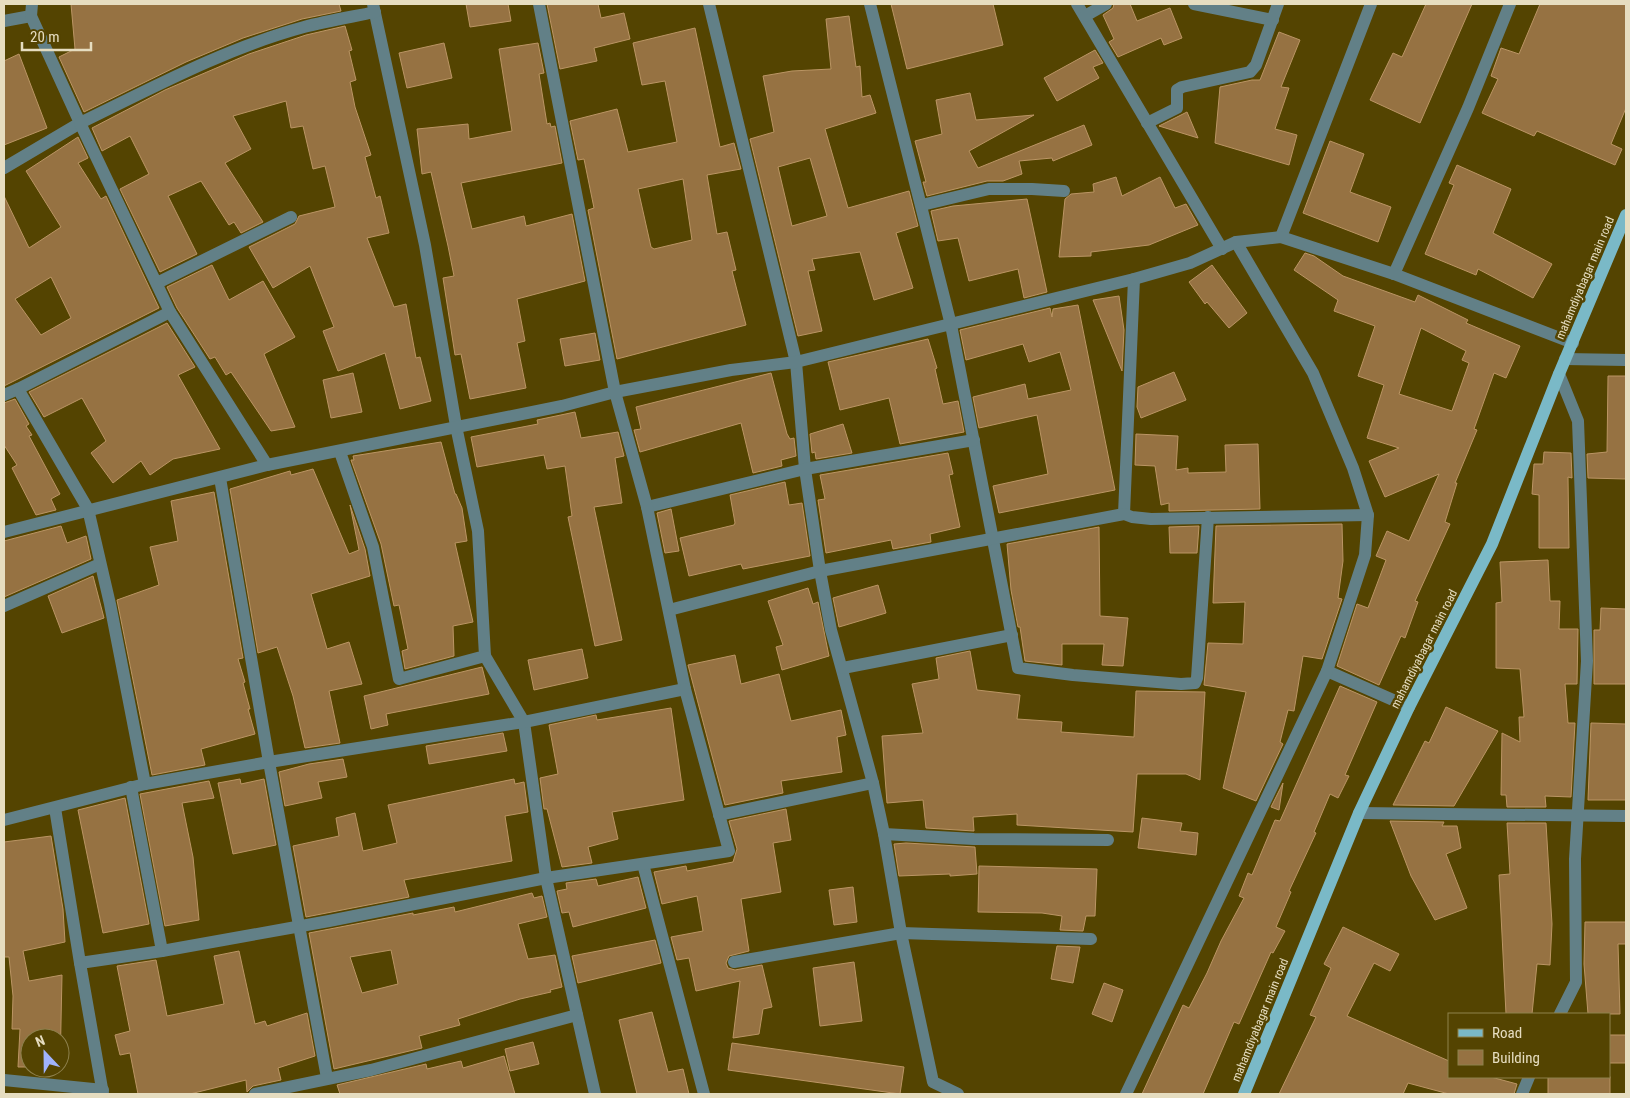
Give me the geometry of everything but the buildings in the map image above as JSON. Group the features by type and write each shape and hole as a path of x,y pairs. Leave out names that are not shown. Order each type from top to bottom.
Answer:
{"main road":[{"name":"mahamdiyabagar main road","path":"1244,1094 1359,813 1409,708 1492,544 1558,374 1573,343 1626,215"}],"street":[{"path":"80,963 162,951 300,926 546,878 729,851 685,689 648,507 615,392 539,4"},
{"path":"709,4 796,362 806,468 820,571 832,630 873,783 884,834 901,934 933,1082 958,1094"},
{"path":"870,4 951,325 1018,668 1073,675 1192,684 1197,678 1208,517"},
{"path":"1078,4 1222,249"},
{"path":"1085,16 1106,4"},
{"path":"1194,4 1272,20"},
{"path":"1147,123 1177,108 1177,90 1182,87 1250,72 1256,65 1278,4"},
{"path":"1281,238 1371,4"},
{"path":"1394,274 1468,108 1510,4"},
{"path":"4,168 80,123 168,80 240,49 304,27 374,8 426,246 456,426 478,531 485,656 524,722 546,878 595,1094"},
{"path":"4,22 31,10 80,123 170,312 267,466"},
{"path":"922,205 989,190 1032,188 1064,191"},
{"path":"157,283 291,217"},
{"path":"4,532 88,509 267,466 456,426 562,406 615,392 731,370 796,362 1134,279 1190,263 1236,242 1281,238 1394,274 1573,343"},
{"path":"1126,1094 1327,672 1365,555 1368,515 1353,468 1313,373 1236,242"},
{"path":"1124,514 1134,279"},
{"path":"4,395 170,312"},
{"path":"1565,359 1626,360"},
{"path":"1558,374 1578,421 1587,661 1575,859 1576,982 1560,1013"},
{"path":"18,389 88,509 144,784"},
{"path":"648,507 806,468 974,440"},
{"path":"340,452 374,547 399,679 485,656"},
{"path":"220,478 269,762 327,1078"},
{"path":"668,610 820,571 1124,514 1132,518 1151,519 1368,515"},
{"path":"4,606 100,564"},
{"path":"843,668 1012,635"},
{"path":"1327,672 1409,708"},
{"path":"4,820 144,784 269,762 524,722 685,689"},
{"path":"719,815 873,783"},
{"path":"130,787 162,951"},
{"path":"4,1080 103,1092 55,808"},
{"path":"1359,813 1626,816"},
{"path":"884,834 974,839 1108,840"},
{"path":"643,864 704,1094"},
{"path":"734,962 901,934 1091,939"},
{"path":"255,1094 371,1070 577,1015"},
{"path":"1522,1094 1529,1078"}]}
